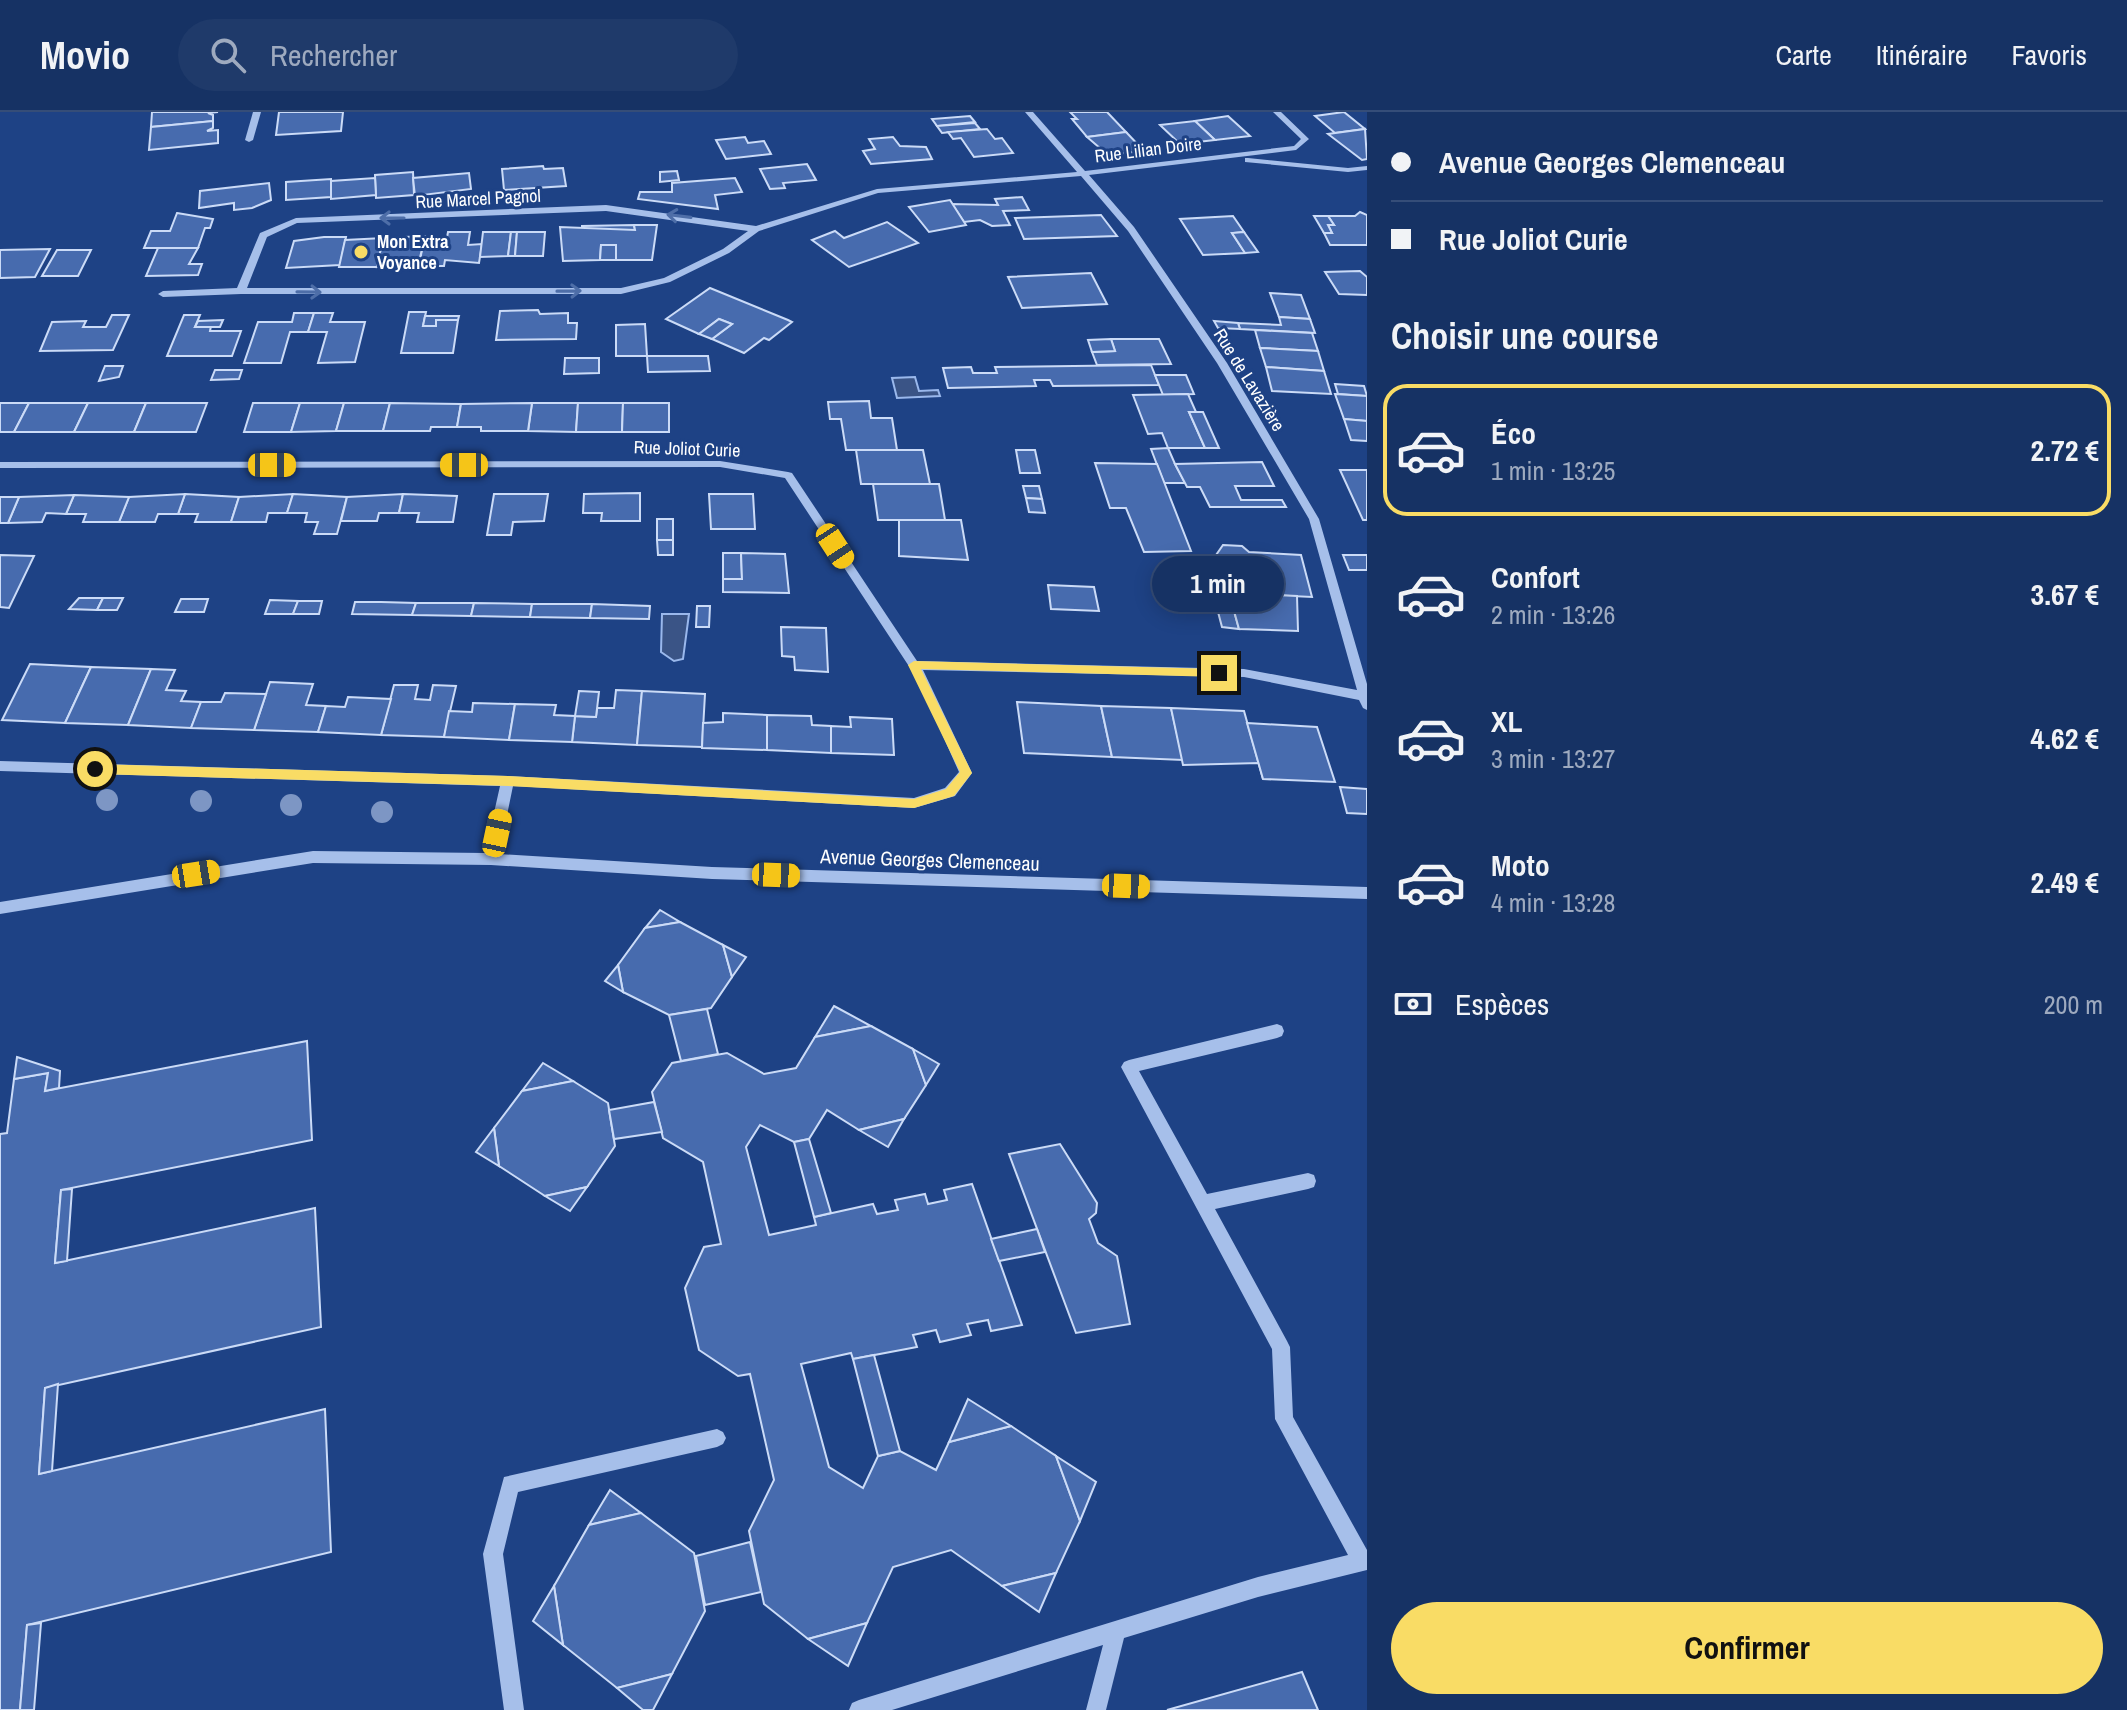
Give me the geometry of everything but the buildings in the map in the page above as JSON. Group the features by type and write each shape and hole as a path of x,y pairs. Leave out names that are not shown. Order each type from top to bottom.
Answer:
{"street":[{"path":"249,140 257,112"},
{"name":"Rue de Lavazière","path":"1029,112 1131,229 1148,253 1222,363 1314,519 1366,700"},
{"path":"1220,157 1296,148 1305,139 1277,112"},
{"path":"1220,157 1348,170 1367,168"},
{"name":"Rue Lilian Doire","path":"1080,174 1220,157"},
{"name":"Rue Marcel Pagnol","path":"163,294 241,291 621,291 667,280 726,251 756,229 877,191 1080,174"},
{"name":"Rue Marcel Pagnol","path":"241,291 263,235 296,221 606,208 756,229"},
{"name":"Rue Joliot Curie","path":"0,465 720,464 788,475 914,665"},
{"path":"0,766 508,781 914,803 950,792 966,773 914,665 1244,673 1366,700"},
{"path":"491,859 508,781"},
{"name":"Avenue Georges Clemenceau","path":"0,908 313,857 491,859 712,873 1367,893"},
{"path":"859,1710 1258,1587 1364,1561 1284,1419 1281,1347 1129,1067 1277,1031"},
{"path":"1203,1203 1308,1181"},
{"path":"514,1710 493,1554 511,1484 717,1438"},
{"path":"1096,1710 1116,1631"}],"water":[{"path":"915,377 919,391 938,390 940,396 897,398 892,378"},
{"path":"662,614 689,614 683,659 674,661 661,652"}],"place":[{"name":"Mon Extra Voyance","path":"361,252"}],"route":[{"path":"95,769 508,781 914,803 950,792 966,773 914,665 1219,673"}]}
